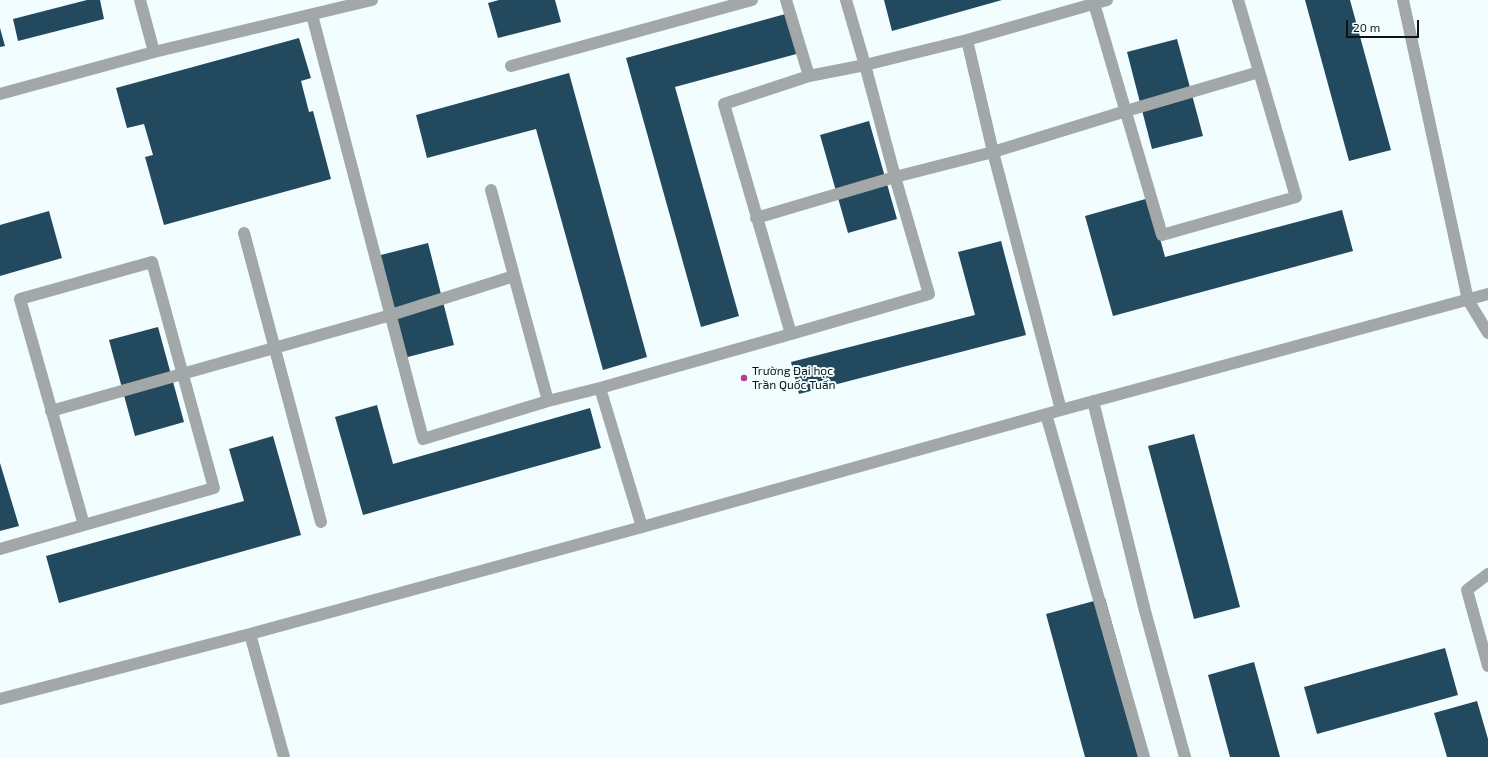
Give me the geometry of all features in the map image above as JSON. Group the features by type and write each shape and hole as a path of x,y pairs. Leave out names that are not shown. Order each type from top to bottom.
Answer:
{"lane":[{"path":"140,0 154,52"},
{"path":"0,94 154,52 372,0"},
{"path":"511,66 726,3 752,0"},
{"path":"786,0 809,76"},
{"path":"312,15 423,439 929,294 846,0"},
{"path":"791,334 724,104 809,76 864,65 967,40 1093,2 1107,0"},
{"path":"1093,2 1162,235 1296,197 1238,0"},
{"path":"1403,0 1468,300 1488,333"},
{"path":"967,40 993,152 1061,410"},
{"path":"756,218 895,177 993,152 1259,72"},
{"path":"491,190 548,402"},
{"path":"244,233 322,522"},
{"path":"0,549 214,488 152,262 20,299 84,525"},
{"path":"51,411 391,315 514,276"},
{"path":"0,699 250,634 642,527 1093,401 1488,294"},
{"path":"600,388 642,527"},
{"path":"1093,401 1145,611 1185,757"},
{"path":"1046,414 1144,757"},
{"path":"1488,574 1467,590 1488,666"},
{"path":"250,634 284,757"}],"building":[{"path":"87,0 100,0 104,19 18,41 13,19"},
{"path":"499,0 555,0 561,22 498,38 488,3"},
{"path":"884,0 1002,0 892,31"},
{"path":"1305,0 1350,0 1391,150 1349,161"},
{"path":"789,13 800,53 675,87 739,316 701,327 626,58"},
{"path":"0,28 5,46 0,47"},
{"path":"299,38 311,78 301,81 309,112 313,111 331,179 164,225 145,157 153,155 144,124 127,128 116,88"},
{"path":"1177,39 1203,136 1152,149 1127,52"},
{"path":"569,73 647,357 603,370 536,129 427,158 416,115"},
{"path":"869,121 897,219 848,233 820,135"},
{"path":"1149,198 1165,257 1342,210 1353,251 1113,316 1085,216"},
{"path":"49,211 62,258 0,276 0,225"},
{"path":"1001,241 1026,335 799,394 791,362 975,315 958,252"},
{"path":"428,243 454,345 404,358 377,256"},
{"path":"158,327 184,422 135,436 109,340"},
{"path":"377,405 393,464 590,408 601,448 363,515 335,417"},
{"path":"1194,434 1240,607 1194,619 1148,446"},
{"path":"273,436 301,535 59,603 46,556 244,501 229,449"},
{"path":"0,463 19,526 0,531"},
{"path":"1105,598 1149,757 1085,757 1046,614"},
{"path":"1445,648 1458,695 1317,734 1304,687"},
{"path":"1254,662 1280,757 1230,757 1208,675"},
{"path":"1477,701 1488,739 1488,757 1447,757 1434,713"}],"place":[{"name":"Trường Đại học Trần Quốc Tuấn","path":"744,378"}]}
